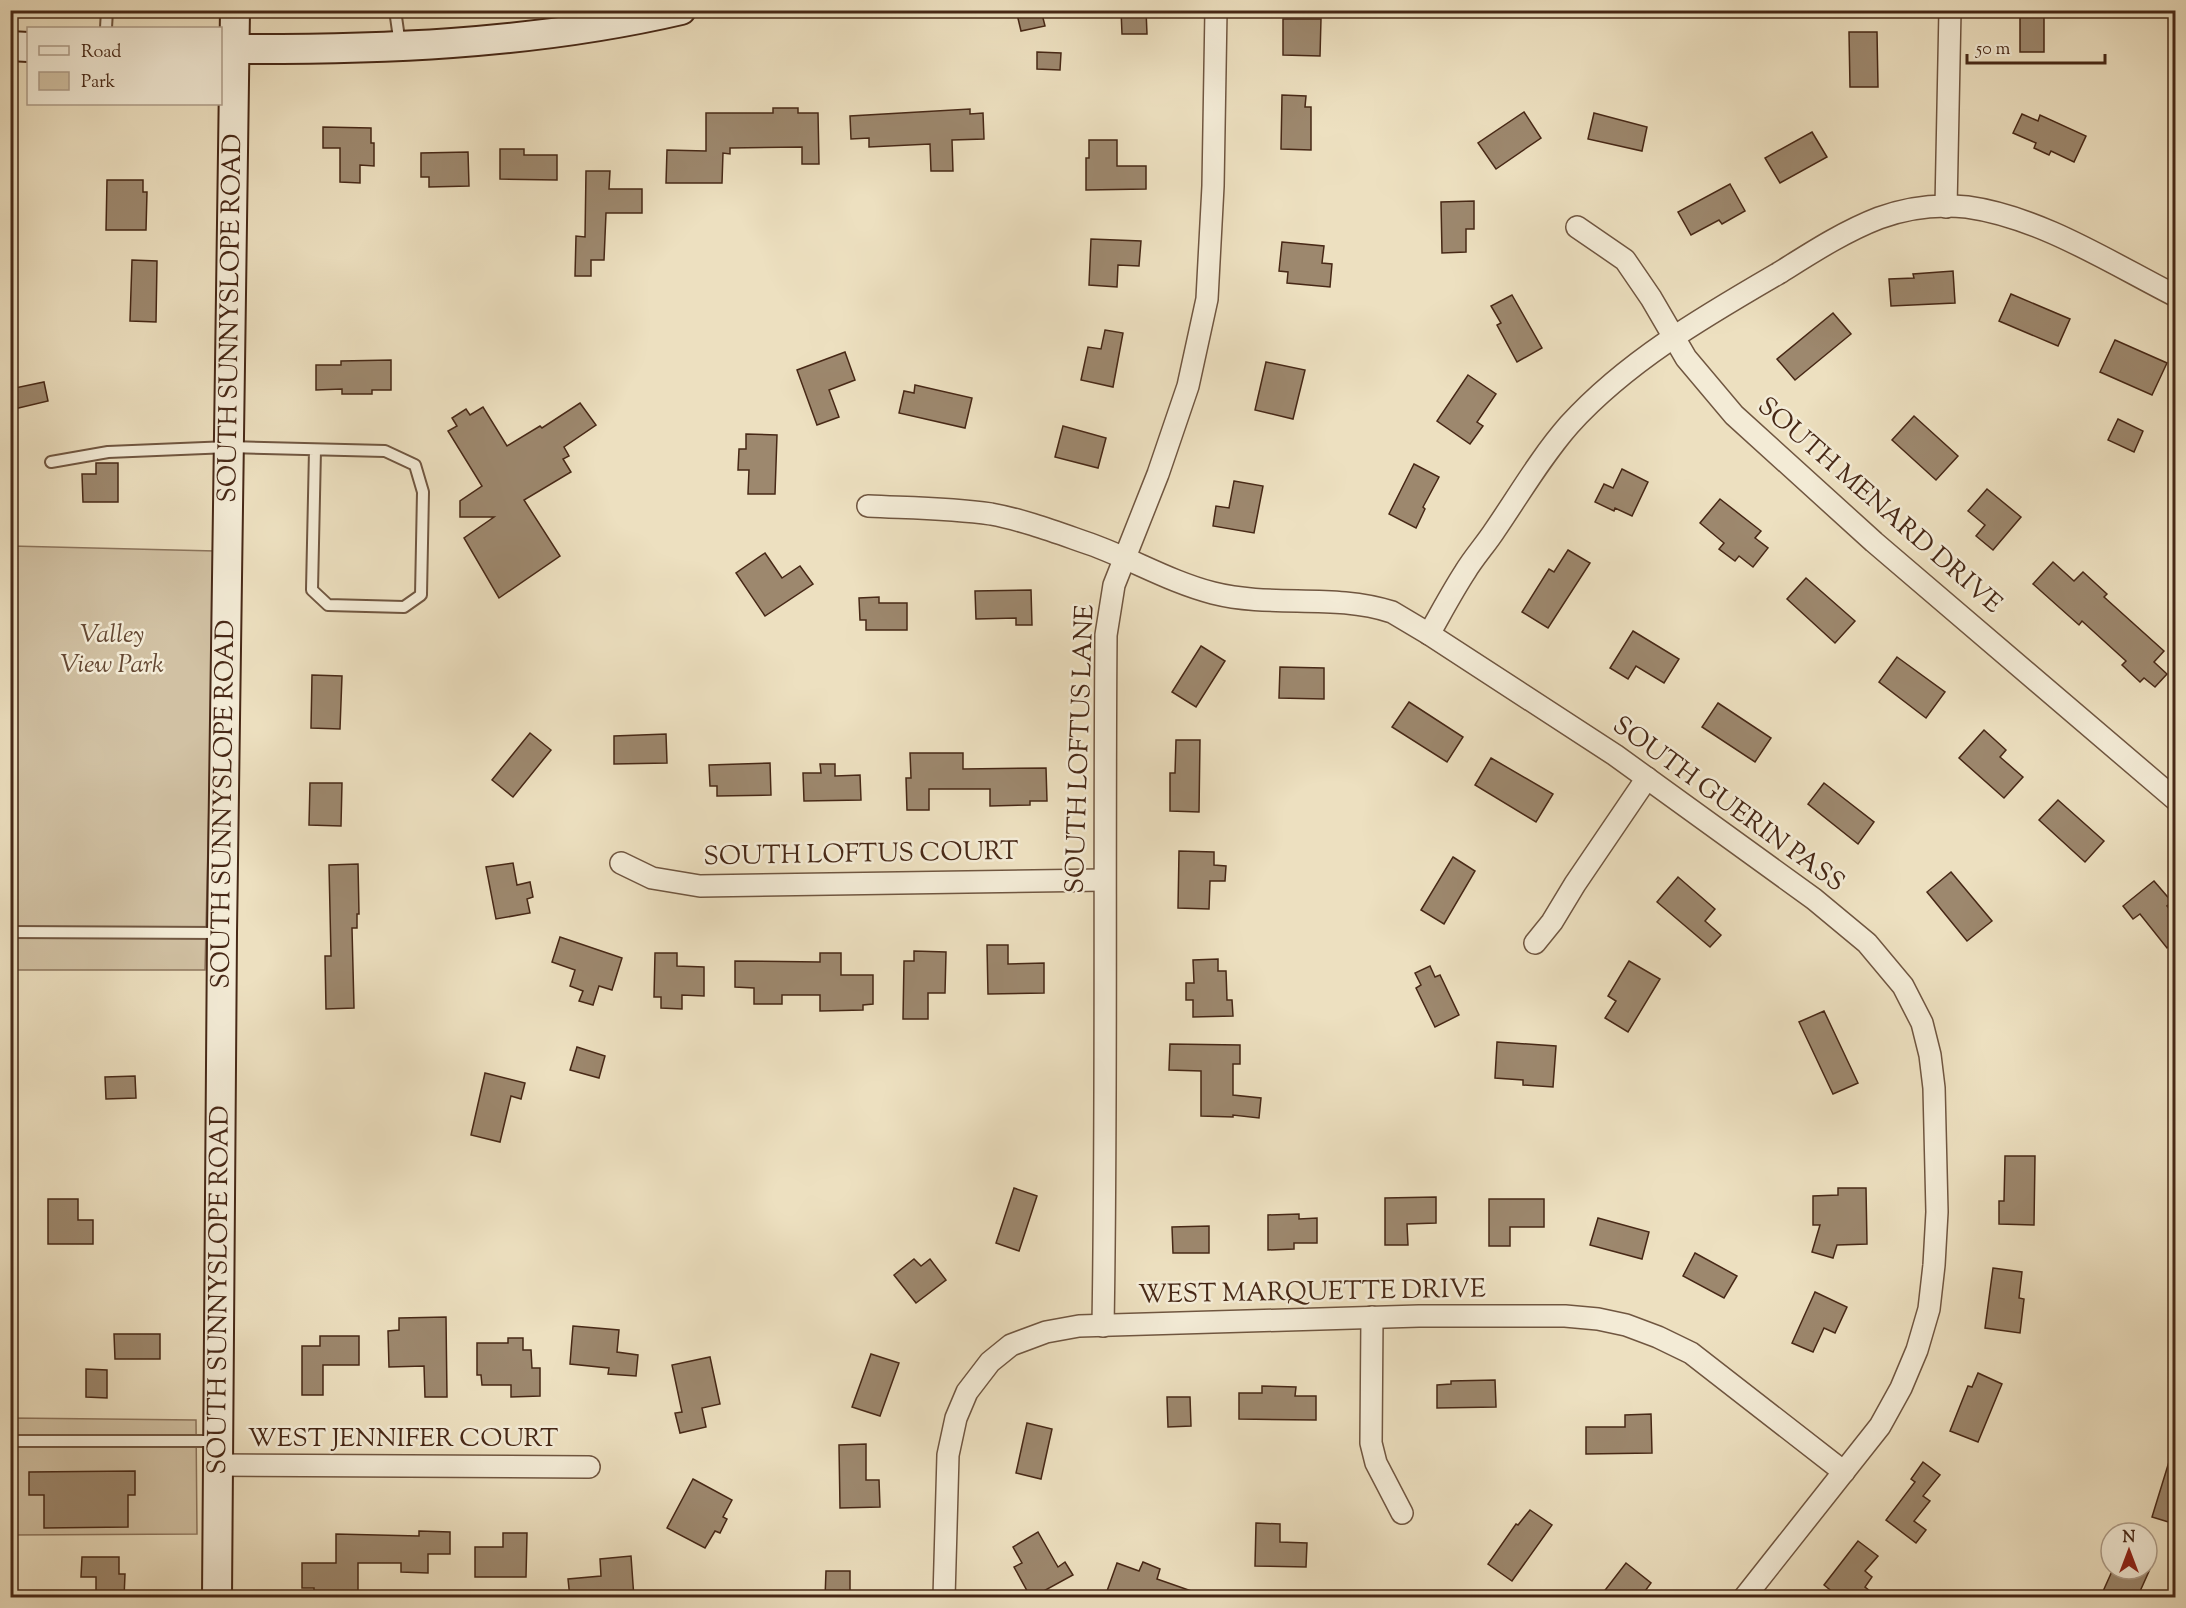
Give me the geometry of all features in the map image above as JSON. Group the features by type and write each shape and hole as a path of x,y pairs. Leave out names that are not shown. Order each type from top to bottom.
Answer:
{"street":[{"name":"SOUTH SUNNYSLOPE ROAD","path":"217,1598 222,933 229,447 228,49 235,10"},
{"path":"228,49 400,45 533,37 595,29 681,10"},
{"name":"SOUTH LOFTUS LANE","path":"1103,1326 1106,635 1114,585 1179,414 1198,345 1207,298 1213,186 1216,10"},
{"path":"1946,207 1950,10"},
{"path":"10,46 27,47"},
{"path":"1429,633 1466,570 1568,426 1621,376 1674,338 1846,233 1880,218 1902,212 1927,207 1966,207 2001,214 2063,238 2175,296"},
{"name":"SOUTH MENARD DRIVE","path":"1577,227 1625,260 1702,380 1734,415 1874,542 2175,800"},
{"name":"SOUTH GUERIN PASS","path":"868,507 955,510 991,514 1035,526 1211,593 1246,600 1351,602 1392,612 1429,633 1555,715 1647,778 1814,899 1867,943 1903,986 1922,1023 1930,1055 1934,1088 1937,1160 1934,1265 1929,1309 1917,1350 1901,1388 1880,1426 1744,1598"},
{"path":"1535,943 1552,922 1591,859 1647,778"},
{"name":"SOUTH LOFTUS COURT","path":"621,863 652,878 700,886 1104,880"},
{"name":"WEST MARQUETTE DRIVE","path":"944,1598 948,1455 956,1418 967,1392 990,1362 1011,1345 1046,1332 1079,1326 1372,1317 1565,1316 1626,1325 1658,1337 1690,1353 1844,1472"},
{"path":"1372,1317 1371,1443 1376,1464 1402,1513"},
{"name":"WEST JENNIFER COURT","path":"218,1453 588,1467"}],"lane":[{"path":"106,27 107,10"},
{"path":"395,10 400,45"},
{"path":"51,462 108,452 229,447 385,451 415,465 423,492 421,595 404,607 328,605 312,590 315,450"},
{"path":"10,932 222,933"},
{"path":"10,1441 218,1453"}],"green space":[{"name":"Valley View Park","path":"11,546 215,551 205,970 11,970"},
{"path":"11,1418 196,1420 197,1534 11,1535"}],"building":[{"path":"1016,10 1041,10 1045,26 1021,31"},
{"path":"1121,10 1146,10 1147,34 1122,34"},
{"path":"2020,10 2044,10 2044,52 2020,52"},
{"path":"1283,19 1321,19 1320,56 1283,55"},
{"path":"1849,32 1877,32 1878,87 1850,87"},
{"path":"1037,52 1061,53 1060,70 1037,69"},
{"path":"1282,95 1306,96 1305,107 1311,107 1311,150 1281,149"},
{"path":"773,108 798,108 798,113 818,113 819,164 802,164 802,147 730,148 730,154 723,153 722,183 666,183 667,150 706,151 706,113 773,113"},
{"path":"970,109 970,114 983,113 984,139 952,140 953,171 931,171 930,144 869,147 869,138 851,139 850,116"},
{"path":"1524,112 1541,138 1496,169 1478,143"},
{"path":"1594,113 1647,127 1642,151 1588,139"},
{"path":"2022,114 2038,121 2040,115 2086,136 2074,162 2051,151 2049,155 2034,148 2036,143 2013,133"},
{"path":"323,127 371,128 371,143 374,143 374,166 360,165 360,183 340,182 340,148 323,148"},
{"path":"1812,132 1827,157 1780,183 1765,158"},
{"path":"1089,140 1117,140 1117,166 1146,166 1146,189 1086,190 1086,158 1089,158"},
{"path":"500,149 524,149 524,155 557,155 557,180 500,179"},
{"path":"468,152 469,186 429,187 429,177 421,177 421,153"},
{"path":"586,171 610,171 609,189 642,189 642,213 606,213 604,260 591,260 591,276 575,276 576,236 585,237"},
{"path":"107,180 143,180 143,192 147,192 146,230 106,230"},
{"path":"1730,184 1745,211 1722,224 1719,220 1691,235 1678,212"},
{"path":"1474,201 1474,229 1466,229 1466,252 1442,253 1441,202"},
{"path":"1091,239 1141,241 1139,266 1118,265 1117,287 1089,285"},
{"path":"1282,242 1324,246 1322,263 1332,264 1330,287 1287,283 1288,272 1279,271"},
{"path":"132,260 157,261 156,322 130,321"},
{"path":"1953,271 1955,303 1891,306 1889,279 1914,278 1913,274"},
{"path":"2011,294 2070,319 2058,346 1999,321"},
{"path":"1512,295 1542,348 1517,362 1497,325 1501,323 1491,306"},
{"path":"1833,313 1851,334 1795,380 1777,359"},
{"path":"1105,330 1123,333 1113,387 1081,380 1088,347 1101,349"},
{"path":"2115,340 2167,363 2152,395 2100,372"},
{"path":"845,352 855,380 829,390 839,417 817,425 797,370"},
{"path":"391,360 391,390 372,390 372,394 342,394 342,389 316,390 316,365 341,365 341,361"},
{"path":"1266,362 1305,370 1293,419 1255,410"},
{"path":"1468,375 1496,394 1477,422 1483,426 1470,444 1437,421"},
{"path":"44,382 48,401 10,410 10,389"},
{"path":"915,385 972,398 965,428 899,413 904,391 914,393"},
{"path":"580,403 596,425 564,447 569,456 563,459 571,472 524,500 560,556 499,598 464,538 494,517 460,517 460,501 482,486 448,431 457,426 452,418 466,409 470,415 483,407 507,446 540,426 542,428"},
{"path":"1914,416 1958,456 1936,480 1892,440"},
{"path":"2118,419 2143,431 2134,452 2108,440"},
{"path":"1063,426 1106,438 1098,468 1055,457"},
{"path":"746,434 777,435 775,494 748,494 749,470 738,470 739,449 746,449"},
{"path":"96,463 118,463 118,502 83,502 82,474 96,474"},
{"path":"1414,464 1439,477 1423,507 1425,509 1416,528 1389,514"},
{"path":"1622,469 1648,482 1632,516 1595,502 1604,484 1613,488"},
{"path":"1234,481 1263,486 1254,533 1213,526 1216,506 1229,508"},
{"path":"1987,489 2021,517 1993,550 1976,536 1985,525 1968,511"},
{"path":"1720,499 1761,531 1755,538 1768,548 1753,567 1739,556 1735,561 1719,549 1724,543 1700,523"},
{"path":"1568,550 1590,563 1548,628 1522,612 1549,569 1554,572"},
{"path":"765,553 782,578 800,566 813,584 765,616 736,573"},
{"path":"2053,562 2074,581 2083,572 2107,594 2104,597 2164,651 2154,662 2167,674 2155,687 2144,678 2140,682 2122,665 2126,661 2082,621 2079,625 2033,584"},
{"path":"1806,578 1855,621 1835,643 1787,599"},
{"path":"1031,590 1032,625 1016,625 1016,618 976,619 975,591"},
{"path":"879,597 879,603 907,603 907,630 866,630 866,620 860,620 859,598"},
{"path":"1633,631 1679,659 1664,683 1636,666 1628,679 1610,668"},
{"path":"1201,646 1225,661 1196,707 1172,692"},
{"path":"1897,657 1945,692 1926,718 1879,682"},
{"path":"1280,667 1324,668 1324,699 1279,698"},
{"path":"312,675 342,676 340,729 311,728"},
{"path":"1409,702 1463,737 1447,762 1392,727"},
{"path":"1718,703 1771,738 1755,762 1702,727"},
{"path":"1984,730 2006,750 2000,757 2023,777 2004,798 1959,758"},
{"path":"530,733 551,750 513,797 492,780"},
{"path":"666,734 667,763 614,764 614,736"},
{"path":"1176,740 1200,740 1199,812 1170,811 1170,773 1175,773"},
{"path":"910,753 963,753 963,769 1046,768 1047,801 1030,801 1030,805 990,806 990,789 929,789 929,810 907,810 906,778 911,778"},
{"path":"1491,758 1553,794 1536,822 1475,785"},
{"path":"770,763 771,795 717,796 717,786 710,786 709,765"},
{"path":"820,764 835,764 835,776 860,775 861,800 804,801 803,773 821,773"},
{"path":"310,783 342,783 341,826 309,825"},
{"path":"1824,783 1874,822 1858,844 1808,804"},
{"path":"2058,800 2104,841 2085,862 2039,820"},
{"path":"1179,851 1214,852 1214,865 1226,866 1225,881 1210,881 1209,909 1178,908"},
{"path":"1453,857 1475,871 1444,924 1421,910"},
{"path":"513,863 517,885 530,882 533,897 527,899 530,913 496,919 486,867"},
{"path":"358,864 359,914 357,914 357,928 352,928 354,1008 326,1009 325,956 331,956 329,865"},
{"path":"1951,872 1992,921 1967,941 1927,892"},
{"path":"1678,877 1715,909 1705,921 1721,935 1710,947 1657,902"},
{"path":"2154,881 2172,902 2167,906 2175,917 2175,941 2167,948 2140,914 2133,919 2123,906"},
{"path":"560,937 622,958 612,990 599,986 593,1005 579,1001 583,991 570,986 575,970 552,962"},
{"path":"987,945 1008,945 1008,964 1044,963 1044,993 988,994"},
{"path":"914,951 946,952 945,993 928,993 928,1019 903,1019 904,961 914,961"},
{"path":"655,953 677,953 677,966 704,967 704,996 682,995 682,1009 661,1008 661,997 654,997"},
{"path":"820,953 841,953 841,975 873,975 873,1004 863,1005 863,1010 820,1011 820,995 782,995 782,1004 754,1004 754,988 735,987 735,961 820,962"},
{"path":"1218,959 1218,971 1226,971 1227,1000 1232,1000 1233,1016 1193,1017 1193,1000 1186,1000 1186,983 1194,983 1193,960"},
{"path":"1629,961 1660,979 1628,1032 1605,1018 1616,1001 1608,996"},
{"path":"1430,966 1435,977 1440,975 1459,1015 1435,1027 1416,988 1421,985 1415,973"},
{"path":"1824,1011 1858,1083 1833,1094 1799,1022"},
{"path":"1497,1042 1556,1046 1553,1087 1523,1085 1523,1080 1495,1078"},
{"path":"1170,1044 1240,1045 1240,1064 1233,1064 1233,1095 1261,1098 1259,1118 1233,1115 1233,1117 1201,1116 1201,1071 1169,1070"},
{"path":"577,1047 605,1056 599,1078 570,1070"},
{"path":"485,1073 525,1083 521,1099 511,1096 500,1142 471,1135"},
{"path":"135,1076 136,1098 106,1099 105,1077"},
{"path":"2005,1156 2035,1156 2034,1225 1999,1224 1999,1201 2004,1201"},
{"path":"1014,1188 1037,1196 1019,1251 996,1243"},
{"path":"1838,1188 1866,1188 1867,1244 1837,1245 1833,1258 1812,1252 1820,1225 1813,1225 1813,1196 1838,1195"},
{"path":"1436,1197 1436,1223 1407,1224 1408,1245 1385,1245 1385,1198"},
{"path":"48,1199 78,1199 78,1220 93,1220 93,1244 48,1244"},
{"path":"1489,1199 1544,1199 1544,1227 1510,1227 1510,1246 1489,1246"},
{"path":"1299,1214 1299,1219 1317,1218 1317,1243 1294,1243 1294,1249 1268,1250 1268,1215"},
{"path":"1598,1218 1649,1232 1642,1259 1590,1245"},
{"path":"1209,1226 1209,1253 1173,1253 1172,1227"},
{"path":"1695,1253 1737,1276 1724,1298 1683,1276"},
{"path":"914,1259 921,1266 930,1259 946,1280 916,1303 894,1275"},
{"path":"1993,1268 2022,1272 2019,1298 2024,1299 2020,1333 1985,1328"},
{"path":"1815,1292 1847,1307 1835,1333 1824,1328 1813,1352 1792,1343"},
{"path":"446,1317 447,1397 425,1397 424,1366 389,1367 388,1331 399,1330 399,1318"},
{"path":"573,1326 619,1330 617,1352 638,1355 636,1376 608,1374 609,1368 570,1364"},
{"path":"114,1334 160,1334 160,1359 115,1359"},
{"path":"320,1336 359,1336 359,1365 323,1365 323,1395 302,1395 302,1346 320,1346"},
{"path":"508,1338 523,1338 523,1350 531,1350 532,1368 540,1368 540,1396 511,1397 511,1385 482,1385 481,1375 477,1375 477,1343 508,1343"},
{"path":"871,1354 899,1363 880,1416 852,1407"},
{"path":"710,1357 720,1404 702,1408 706,1427 680,1433 675,1413 682,1412 672,1365"},
{"path":"86,1369 107,1370 107,1398 86,1397"},
{"path":"1978,1373 2002,1384 1978,1442 1950,1431 1968,1386 1972,1387"},
{"path":"1495,1380 1496,1407 1437,1408 1437,1385 1451,1384 1451,1381"},
{"path":"1262,1386 1296,1387 1295,1396 1316,1396 1316,1420 1239,1419 1239,1393 1262,1393"},
{"path":"1167,1397 1190,1397 1191,1426 1168,1427"},
{"path":"1651,1414 1652,1453 1586,1454 1586,1427 1625,1427 1625,1415"},
{"path":"1027,1423 1052,1429 1041,1479 1016,1473"},
{"path":"866,1444 866,1480 879,1480 880,1507 840,1508 839,1445"},
{"path":"2172,1452 2175,1452 2175,1524 2152,1517"},
{"path":"1923,1462 1940,1475 1923,1496 1930,1501 1914,1521 1926,1530 1916,1543 1886,1520 1915,1482 1911,1479"},
{"path":"135,1471 135,1495 128,1495 128,1527 44,1528 44,1495 29,1495 29,1472"},
{"path":"693,1479 732,1500 723,1517 727,1519 720,1533 715,1531 705,1548 667,1528"},
{"path":"1530,1510 1552,1525 1512,1581 1488,1564 1516,1524 1518,1525"},
{"path":"1256,1523 1280,1524 1280,1542 1307,1543 1306,1567 1255,1566"},
{"path":"419,1531 450,1532 450,1554 428,1554 428,1573 401,1572 401,1563 358,1563 358,1598 332,1598 332,1594 314,1594 314,1588 302,1588 302,1563 336,1563 336,1534 419,1536"},
{"path":"1038,1532 1058,1567 1065,1562 1073,1575 1031,1598 1014,1567 1022,1563 1013,1547"},
{"path":"503,1533 527,1533 526,1577 475,1577 475,1547 503,1547"},
{"path":"1858,1541 1878,1556 1865,1571 1872,1577 1865,1587 1879,1598 1840,1598 1824,1585"},
{"path":"631,1556 634,1598 570,1598 568,1579 601,1576 600,1559"},
{"path":"82,1557 119,1557 119,1574 125,1574 124,1598 96,1598 96,1577 81,1577"},
{"path":"1143,1562 1160,1569 1157,1579 1203,1595 1203,1598 1125,1598 1107,1591 1117,1563 1139,1571"},
{"path":"1626,1563 1651,1583 1640,1598 1599,1598"},
{"path":"826,1571 850,1571 850,1598 825,1598"},
{"path":"2108,1581 2145,1581 2137,1598 2100,1598"}]}
